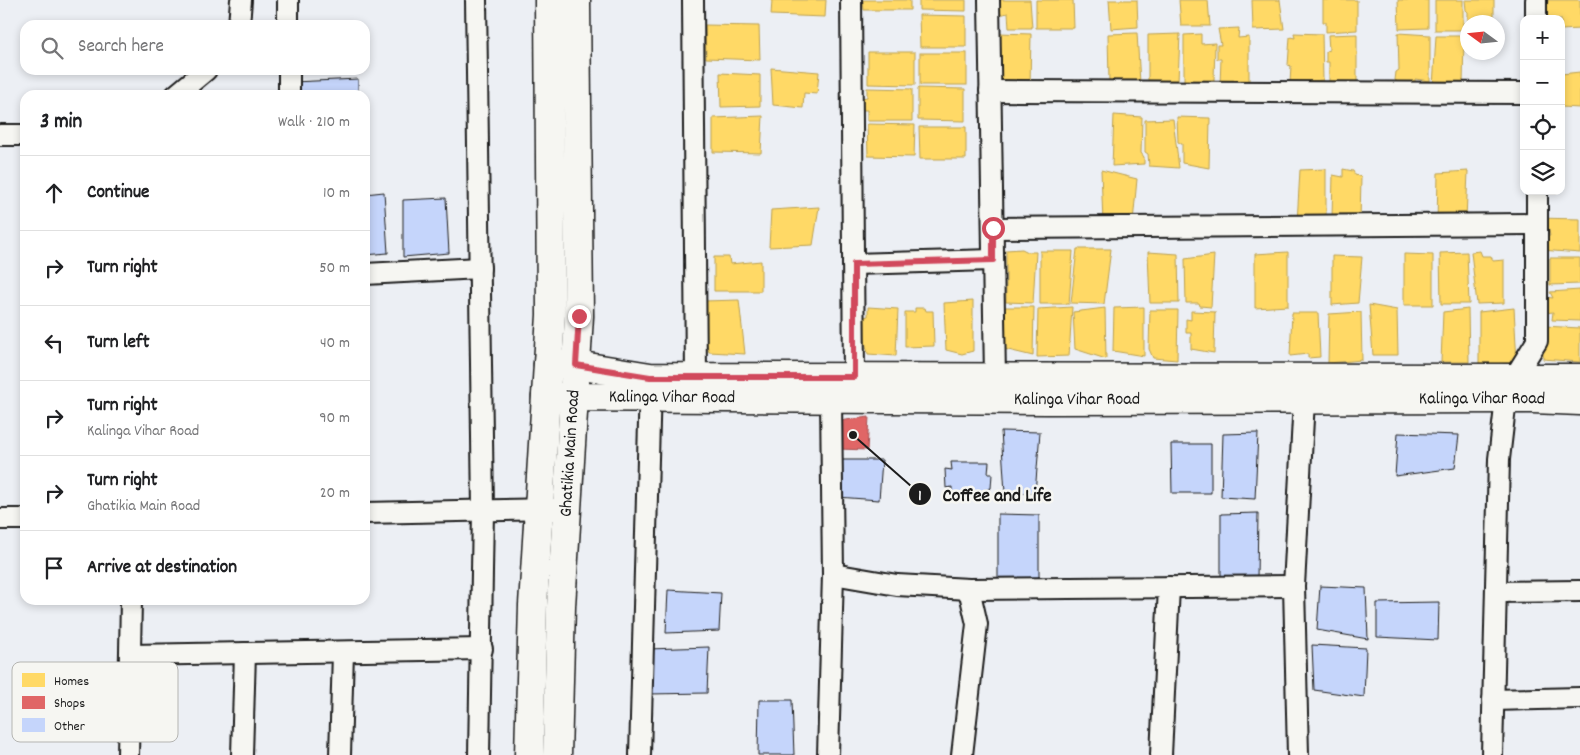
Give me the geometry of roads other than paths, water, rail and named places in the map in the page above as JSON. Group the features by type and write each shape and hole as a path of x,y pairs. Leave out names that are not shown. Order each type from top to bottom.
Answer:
{"street":[{"path":"239,20 241,0"},
{"path":"288,0 288,20"},
{"path":"476,0 483,510 479,755"},
{"name":"Ghatikia Main Road","path":"529,755 533,605 551,315 548,0"},
{"name":"Ghatikia Main Road","path":"557,755 561,606 579,316 576,0"},
{"path":"693,0 696,377"},
{"path":"852,0 854,377"},
{"path":"989,0 995,378"},
{"path":"1536,0 1536,15"},
{"path":"182,90 200,75"},
{"path":"289,75 289,90"},
{"path":"990,91 1520,93"},
{"path":"0,135 20,135"},
{"path":"1492,755 1499,459 1511,388 1537,341 1536,195"},
{"path":"993,228 1537,224"},
{"path":"854,264 993,260"},
{"path":"370,274 480,268"},
{"name":"Kalinga Vihar Road","path":"548,364 576,365 650,387 831,399 1304,400 1511,388 1580,378"},
{"name":"Kalinga Vihar Road","path":"546,397 574,397 650,387 696,377 854,377 1511,388 1580,401"},
{"path":"640,755 650,387"},
{"path":"828,755 833,574 831,399"},
{"path":"1298,755 1294,586 1304,400"},
{"path":"370,513 567,509"},
{"path":"0,519 20,519"},
{"path":"833,574 897,585 969,589 1294,586"},
{"path":"1161,755 1169,587"},
{"path":"962,755 978,624 969,589"},
{"path":"1496,592 1580,591"},
{"path":"130,662 131,605"},
{"path":"130,655 482,649"},
{"path":"340,755 343,652"},
{"path":"242,755 245,653"},
{"path":"1493,700 1580,698"},
{"path":"128,742 128,755"}],"place":[{"name":"Coffee and Life","path":"853,435"}]}
